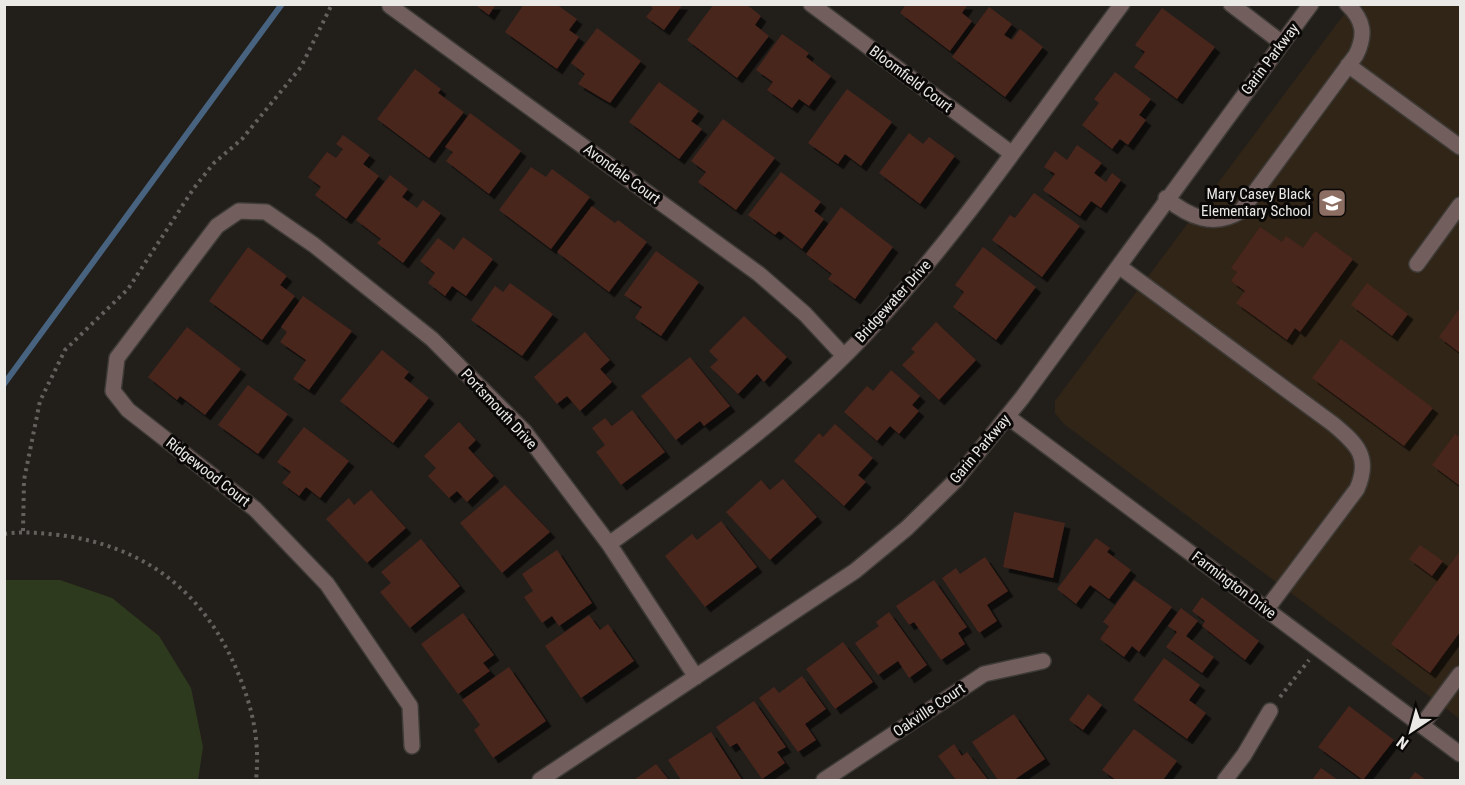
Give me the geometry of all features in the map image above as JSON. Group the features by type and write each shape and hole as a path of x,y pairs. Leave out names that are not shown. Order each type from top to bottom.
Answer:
{"street":[{"name":"Bloomfield Court","path":"811,4 1011,153"},
{"name":"Bridgewater Drive","path":"609,544 710,471 795,402 843,356 926,266 1122,4"},
{"path":"1231,4 1282,43"},
{"name":"Garin Parkway","path":"540,780 855,571 908,528 955,481 1008,417 1119,267 1166,198 1311,4"},
{"path":"1166,198 1194,217 1208,220 1232,217 1241,211 1348,65 1363,39 1361,23 1347,4"},
{"name":"Avondale Court","path":"390,6 759,274 804,314 843,356"},
{"path":"1348,65 1461,147"},
{"path":"1417,264 1461,205"},
{"name":"Portsmouth Drive","path":"239,211 266,212 314,245 432,339 524,431 609,544 696,677"},
{"name":"Ridgewood Court","path":"239,211 217,226 117,358 113,391 128,410 255,508 327,584 410,706 412,746"},
{"path":"1119,267 1333,424 1355,444 1360,452 1363,471 1357,489 1266,610"},
{"name":"Farmington Drive","path":"1008,417 1461,753"},
{"name":"Oakville Court","path":"824,780 984,674 1044,661"},
{"path":"1422,725 1459,680"},
{"path":"1225,780 1244,755 1269,711"}],"path":[{"path":"23,531 24,480 40,401 65,350 128,289 194,188 214,163 242,139 301,67 332,4"},
{"path":"4,534 23,531 83,538 133,555 173,581 202,609 226,643 252,706 259,757 256,780"},
{"path":"1269,711 1318,648"}],"shaded area":[{"name":"Mary Casey Black Elementary School","path":"1351,5 1460,5 1460,719 1064,424 1055,413 1055,401"}],"green space":[{"path":"5,580 60,580 112,598 159,636 191,688 203,747 198,780 5,780"}],"building":[{"path":"474,4 496,4 489,15"},
{"path":"524,4 556,4 577,19 569,30 579,37 557,69 505,32"},
{"path":"647,4 683,4 664,30 646,17 653,8"},
{"path":"714,4 746,4 761,16 755,25 769,36 737,78 687,40"},
{"path":"906,4 968,4 962,13 972,21 950,51 900,13"},
{"path":"989,7 1012,24 1004,35 1012,40 1020,29 1043,47 1005,97 952,57"},
{"path":"1162,8 1215,47 1177,99 1134,67 1145,52 1135,45"},
{"path":"597,28 641,61 610,103 578,84 585,74 571,63"},
{"path":"782,34 809,53 806,57 831,76 809,106 799,99 792,108 767,90 773,82 756,70"},
{"path":"415,69 441,89 438,93 464,112 429,158 377,119"},
{"path":"1115,72 1151,99 1139,115 1146,120 1128,145 1120,139 1112,149 1082,125 1099,103 1094,99"},
{"path":"659,82 699,111 691,121 702,129 679,159 629,122"},
{"path":"847,89 892,122 861,166 845,154 838,164 808,143"},
{"path":"470,113 521,151 489,194 446,161 453,152 445,147"},
{"path":"723,119 775,158 736,210 698,182 706,172 691,161"},
{"path":"909,133 923,144 929,137 955,156 920,204 879,173"},
{"path":"343,135 370,155 363,164 379,176 346,219 315,195 321,187 308,177 327,152 336,158 343,149 336,144"},
{"path":"1077,145 1102,163 1094,173 1106,182 1112,173 1121,180 1101,208 1091,201 1080,216 1043,190 1055,174 1044,167 1055,151 1067,160"},
{"path":"531,167 546,177 552,169 590,197 551,249 499,210"},
{"path":"781,172 821,202 814,211 824,219 802,249 779,231 775,235 748,215"},
{"path":"390,175 408,189 402,197 417,208 423,200 441,213 403,263 377,243 381,239 356,220"},
{"path":"1034,193 1080,226 1042,277 992,240 1010,215 1015,218"},
{"path":"592,206 615,223 618,220 647,242 609,292 557,252"},
{"path":"841,207 893,247 855,299 828,279 832,274 806,254"},
{"path":"1260,227 1282,242 1286,236 1303,248 1315,231 1353,259 1300,332 1295,328 1287,340 1236,303 1245,291 1231,281 1237,272 1231,268"},
{"path":"463,237 493,259 466,296 452,286 445,296 428,283 435,273 420,261 438,238 454,250"},
{"path":"248,247 287,276 280,285 295,296 262,340 209,301"},
{"path":"983,247 1036,287 996,340 953,307 964,292 955,285"},
{"path":"656,251 699,282 661,336 635,318 642,307 624,295"},
{"path":"510,283 553,314 522,356 471,320 495,286 503,292"},
{"path":"1367,283 1408,314 1392,336 1351,305"},
{"path":"303,296 352,331 309,390 293,379 306,360 280,342 287,332 281,327"},
{"path":"1460,308 1460,353 1439,337"},
{"path":"744,316 787,357 764,382 757,374 738,394 710,367 718,360 709,351"},
{"path":"936,322 976,360 939,400 902,365 915,352 911,349"},
{"path":"187,327 241,369 205,415 180,396 177,400 148,377"},
{"path":"585,332 610,360 600,369 612,382 580,411 567,396 557,404 534,377"},
{"path":"1341,339 1433,408 1404,446 1312,378"},
{"path":"382,350 409,372 404,378 429,398 393,443 340,401"},
{"path":"690,357 730,406 704,426 700,421 676,440 641,396"},
{"path":"891,370 920,396 912,405 919,411 899,434 890,426 877,441 844,412 867,386 873,391"},
{"path":"248,385 288,414 258,454 218,425"},
{"path":"632,410 665,452 621,485 596,452 605,445 592,428 605,418 612,426"},
{"path":"459,422 476,440 468,448 494,476 467,502 457,491 449,498 428,476 436,468 424,456"},
{"path":"835,424 873,458 858,475 866,482 844,506 794,461 819,433 823,437"},
{"path":"304,427 349,461 320,498 306,487 299,496 282,483 291,472 277,462"},
{"path":"1455,434 1460,437 1460,486 1432,465"},
{"path":"783,479 817,517 770,560 726,512 761,480 770,490"},
{"path":"505,485 550,532 502,573 460,523"},
{"path":"371,490 406,528 367,563 326,519 349,498 354,505"},
{"path":"1014,512 1065,523 1053,578 1003,567"},
{"path":"721,521 757,567 705,607 665,556 692,534 697,540"},
{"path":"1096,538 1110,548 1107,552 1131,570 1109,599 1090,585 1076,604 1057,589"},
{"path":"421,539 460,586 410,628 380,592 391,583 381,572"},
{"path":"1420,545 1443,561 1432,576 1409,559"},
{"path":"557,550 592,603 559,626 552,616 542,623 524,597 533,591 522,574"},
{"path":"1460,551 1460,632 1430,673 1391,644"},
{"path":"985,557 1008,591 987,605 997,621 979,633 942,578 956,568 960,574"},
{"path":"934,580 967,627 958,633 965,644 941,660 914,622 909,625 896,606"},
{"path":"1134,580 1172,607 1139,652 1132,646 1124,657 1100,639 1109,626 1103,622"},
{"path":"1202,597 1259,641 1245,660 1202,626 1205,621 1192,611"},
{"path":"1181,608 1198,621 1186,636 1214,657 1202,673 1166,647 1177,632 1168,626"},
{"path":"889,612 927,665 909,678 898,661 878,675 855,643 879,626 876,622"},
{"path":"463,613 494,655 483,663 490,671 458,694 421,644"},
{"path":"589,615 600,630 608,624 634,661 581,698 545,646"},
{"path":"843,642 873,682 835,709 806,669"},
{"path":"1164,658 1200,685 1189,700 1206,713 1187,739 1133,700"},
{"path":"509,667 546,721 493,758 474,730 480,725 462,700"},
{"path":"802,676 826,709 805,724 816,740 798,752 759,698 774,687 779,693"},
{"path":"1088,694 1102,705 1083,730 1069,720"},
{"path":"754,701 786,747 777,752 785,763 762,779 737,743 730,747 716,727"},
{"path":"1349,706 1394,740 1363,780 1318,747"},
{"path":"1014,714 1045,759 1014,780 998,780 972,742"},
{"path":"1134,729 1177,761 1163,780 1116,780 1102,770"},
{"path":"711,732 742,780 681,780 668,760"},
{"path":"954,744 962,756 967,752 988,780 956,780 938,756"},
{"path":"656,764 669,780 634,780"},
{"path":"1321,768 1338,780 1312,780"},
{"path":"1415,772 1426,780 1409,780"}],"waterway":[{"path":"4,384 282,4"}],"place":[{"name":"Mary Casey Black Elementary School","path":"1332,203"}]}
